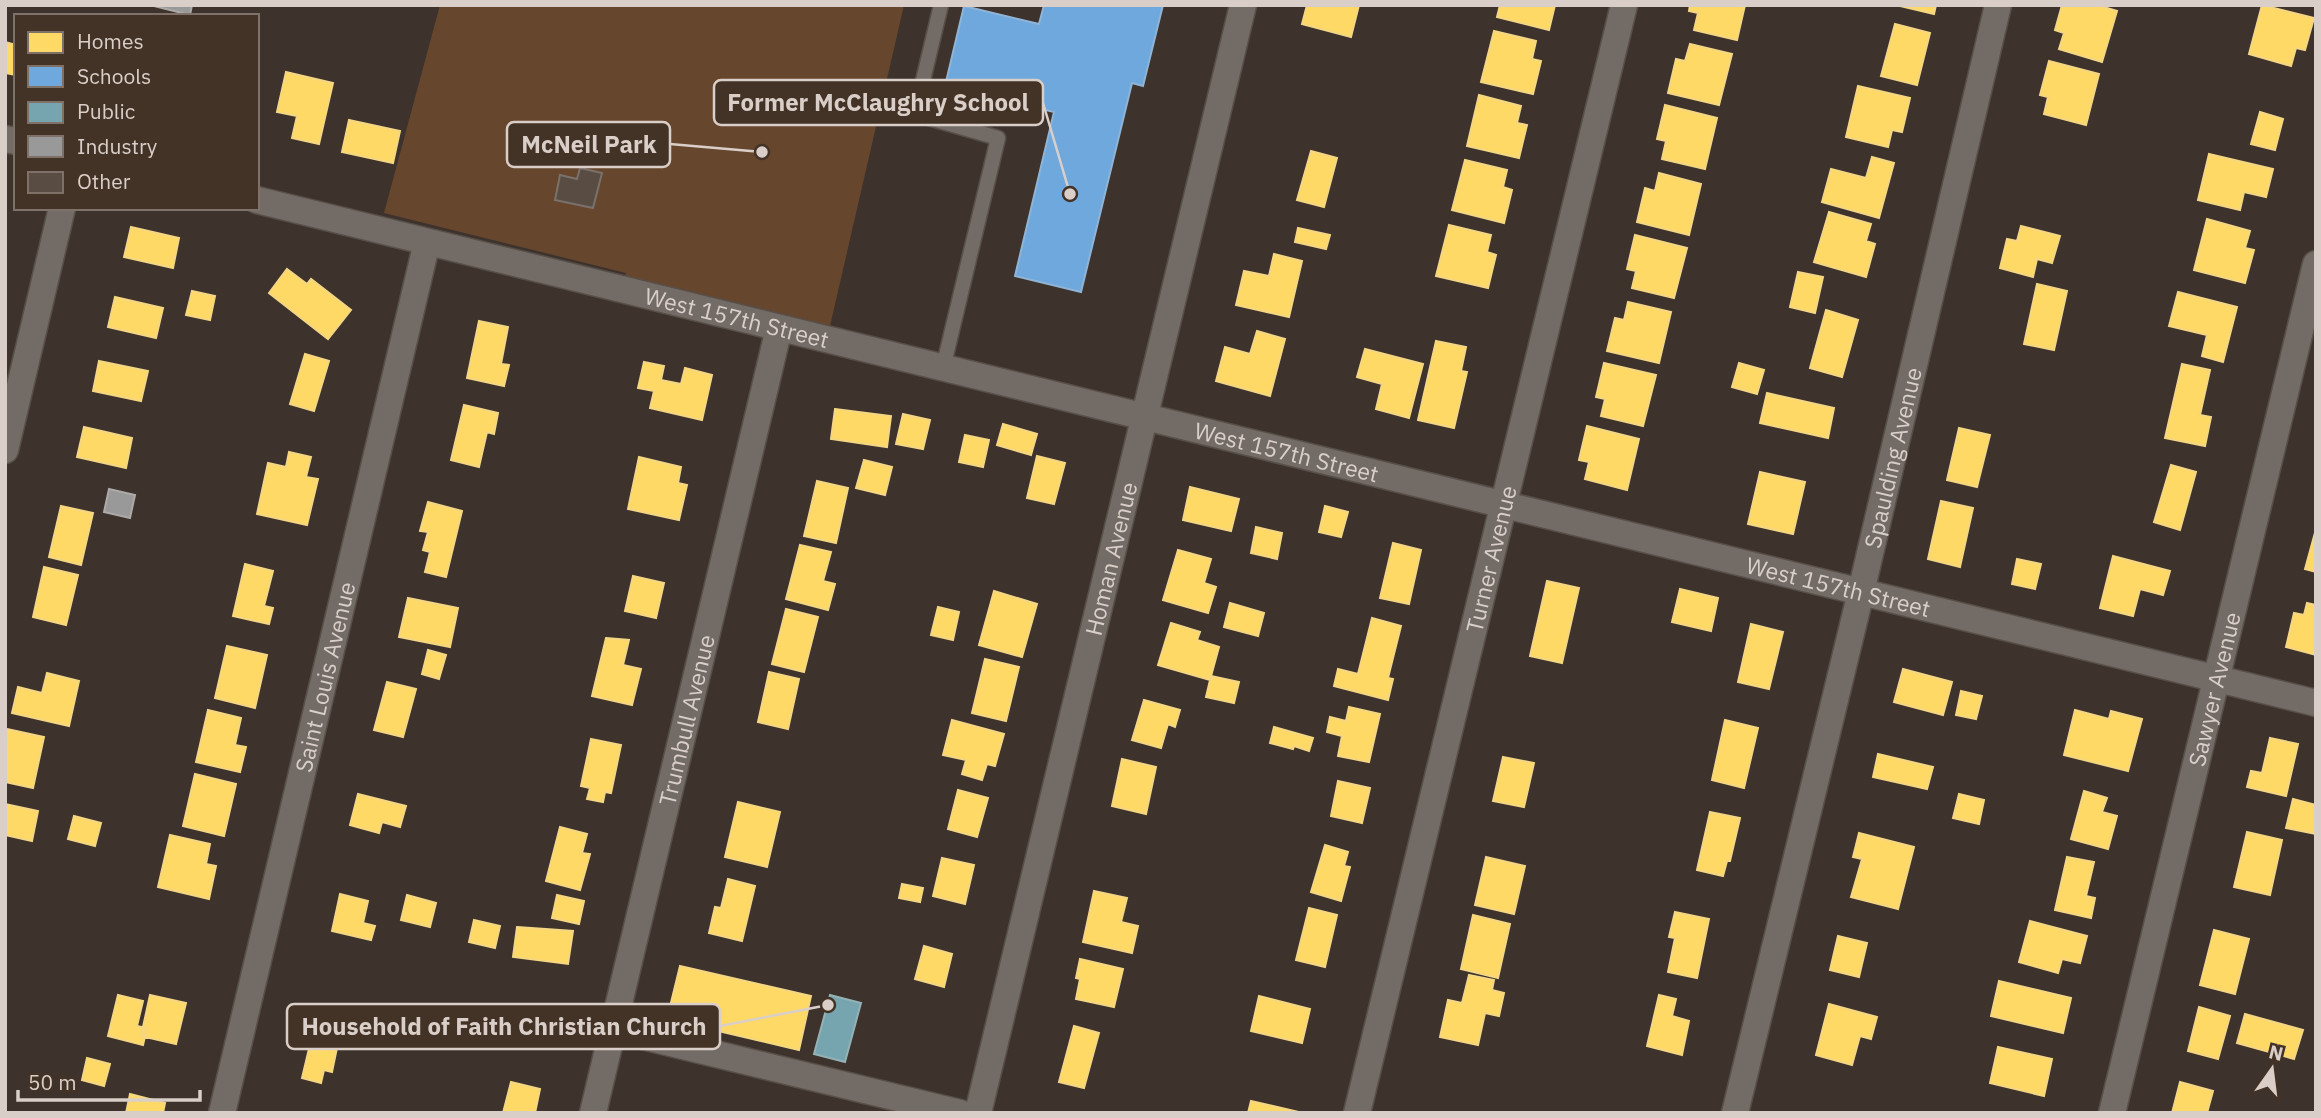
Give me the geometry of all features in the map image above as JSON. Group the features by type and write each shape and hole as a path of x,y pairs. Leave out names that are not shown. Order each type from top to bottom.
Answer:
{"street":[{"name":"Homan Avenue","path":"978,1113 1243,5"},
{"name":"Turner Avenue","path":"1357,1113 1623,5"},
{"name":"Spaulding Avenue","path":"1735,1113 1861,592 1998,5"},
{"name":"West 157th Street","path":"259,200 2316,704"},
{"path":"5,450 62,210"},
{"name":"Saint Louis Avenue","path":"222,1113 427,242"},
{"name":"Sawyer Avenue","path":"2112,1113 2316,264"},
{"name":"Trumbull Avenue","path":"593,1113 779,328"},
{"path":"613,1028 960,1113"}],"lane":[{"path":"941,5 915,114 998,138 943,368"}],"shaded area":[{"path":"440,5 904,5 827,339 623,290 626,273 384,213"}],"building: Homes":[{"path":"1307,5 1359,5 1351,37 1302,24"},
{"path":"1500,5 1555,5 1549,30 1497,17"},
{"path":"1690,5 1745,5 1737,40 1694,30 1698,13 1689,11"},
{"path":"1896,5 1936,5 1934,14"},
{"path":"2062,5 2097,5 2117,11 2102,62 2059,49 2064,33 2055,30"},
{"path":"2262,5 2314,18 2305,50 2296,48 2291,66 2249,54"},
{"path":"1895,24 1930,33 1917,85 1881,76"},
{"path":"1494,31 1536,41 1532,59 1541,61 1533,94 1481,82"},
{"path":"5,42 14,44 14,75 5,73"},
{"path":"1690,44 1732,54 1719,105 1668,93 1676,59 1685,61"},
{"path":"2049,61 2099,74 2086,125 2044,114 2048,97 2040,95"},
{"path":"286,72 333,83 319,144 292,138 297,116 277,112"},
{"path":"1858,86 1910,98 1902,132 1892,130 1888,147 1846,137"},
{"path":"1479,95 1521,106 1517,123 1527,125 1519,158 1467,146"},
{"path":"1665,105 1717,118 1705,169 1662,159 1666,141 1657,139"},
{"path":"2260,112 2283,119 2275,150 2251,144"},
{"path":"349,120 400,131 393,163 342,152"},
{"path":"1311,151 1337,158 1324,207 1297,200"},
{"path":"2209,154 2273,169 2266,197 2244,192 2240,210 2198,200"},
{"path":"1872,157 1894,163 1879,218 1822,202 1831,169 1866,178"},
{"path":"1465,160 1507,170 1503,187 1512,190 1504,223 1452,210"},
{"path":"1659,173 1701,184 1689,235 1637,222 1645,188 1655,191"},
{"path":"1829,212 1871,224 1866,241 1875,244 1866,277 1814,262"},
{"path":"2207,219 2250,231 2245,248 2254,250 2245,283 2194,270"},
{"path":"1449,225 1491,235 1487,252 1496,255 1488,288 1436,276"},
{"path":"2021,226 2060,236 2052,263 2037,259 2033,277 2000,268 2007,239 2017,241"},
{"path":"131,227 179,238 173,268 124,257"},
{"path":"1298,228 1330,235 1326,249 1295,242"},
{"path":"1635,235 1687,248 1674,298 1632,288 1636,271 1627,269"},
{"path":"1274,254 1302,261 1289,317 1236,305 1244,271 1269,276"},
{"path":"287,269 307,284 311,279 351,310 328,339 269,293"},
{"path":"1798,272 1823,277 1815,313 1790,307"},
{"path":"2037,284 2067,291 2054,350 2024,344"},
{"path":"192,291 215,296 210,320 186,315"},
{"path":"2178,292 2237,307 2223,362 2202,356 2207,335 2169,326"},
{"path":"115,297 163,308 156,338 108,327"},
{"path":"1628,302 1671,312 1659,363 1607,351 1615,318 1624,320"},
{"path":"1826,310 1858,320 1842,377 1810,368"},
{"path":"479,321 508,327 501,364 509,365 504,386 467,378"},
{"path":"1257,331 1285,339 1270,396 1216,381 1225,347 1250,354"},
{"path":"1436,341 1466,347 1461,371 1467,372 1454,428 1418,420"},
{"path":"1365,349 1423,364 1409,418 1376,409 1382,384 1357,377"},
{"path":"305,354 329,361 314,411 290,404"},
{"path":"99,361 148,371 141,401 93,391"},
{"path":"644,362 664,366 661,380 681,384 685,368 712,375 702,420 650,408 654,391 638,388"},
{"path":"1604,363 1656,375 1643,426 1601,416 1605,399 1596,397"},
{"path":"1739,363 1764,370 1757,394 1732,387"},
{"path":"2182,364 2210,370 2200,415 2211,417 2205,446 2165,438"},
{"path":"1767,393 1834,408 1828,438 1760,423"},
{"path":"464,405 498,413 494,434 487,432 479,467 451,460"},
{"path":"835,409 891,416 887,447 831,439"},
{"path":"903,414 930,420 923,449 896,444"},
{"path":"1003,424 1037,434 1031,455 997,445"},
{"path":"1587,426 1639,439 1627,490 1585,479 1589,462 1579,460"},
{"path":"84,427 132,438 126,468 77,457"},
{"path":"1959,428 1990,435 1977,487 1947,480"},
{"path":"965,435 989,440 983,467 959,462"},
{"path":"289,452 311,457 306,477 318,479 307,525 257,514 268,463 286,467"},
{"path":"1037,456 1065,463 1054,504 1027,498"},
{"path":"639,457 681,467 678,483 687,485 679,520 628,509"},
{"path":"864,460 892,467 885,495 856,488"},
{"path":"2171,465 2196,472 2180,530 2154,522"},
{"path":"1760,472 1805,482 1793,534 1748,524"},
{"path":"817,481 848,488 836,543 804,536"},
{"path":"1190,487 1239,499 1231,531 1183,520"},
{"path":"1941,501 1973,508 1960,567 1928,559"},
{"path":"428,502 462,511 446,577 425,572 430,552 423,550 428,532 420,531"},
{"path":"61,506 93,513 81,565 49,557"},
{"path":"1325,506 1348,512 1341,537 1319,532"},
{"path":"1256,527 1282,533 1277,559 1251,553"},
{"path":"2316,529 2316,572 2305,569"},
{"path":"1393,543 1421,550 1409,604 1380,598"},
{"path":"800,545 831,552 823,581 835,584 828,610 786,599"},
{"path":"1178,550 1211,559 1204,583 1216,587 1208,613 1163,600"},
{"path":"2113,556 2170,571 2163,595 2140,589 2133,616 2100,608"},
{"path":"2017,559 2041,564 2035,589 2012,584"},
{"path":"245,564 273,571 264,606 273,608 269,624 233,616"},
{"path":"44,567 78,575 66,625 33,617"},
{"path":"633,576 664,583 656,618 625,611"},
{"path":"1547,581 1579,588 1562,663 1530,656"},
{"path":"1680,589 1718,598 1711,631 1672,622"},
{"path":"994,591 1037,604 1022,657 979,645"},
{"path":"408,598 458,608 450,647 399,637"},
{"path":"1230,603 1264,613 1258,636 1224,627"},
{"path":"2307,603 2316,605 2316,655 2286,647 2294,613 2304,615"},
{"path":"938,607 959,612 953,640 931,635"},
{"path":"786,609 818,617 804,672 772,664"},
{"path":"1372,618 1401,626 1388,678 1393,679 1388,700 1334,686 1338,669 1358,674"},
{"path":"1171,623 1200,632 1197,640 1219,647 1210,680 1158,665"},
{"path":"1751,624 1783,632 1769,689 1738,682"},
{"path":"606,638 629,640 623,665 641,669 632,705 592,696"},
{"path":"227,646 267,655 255,708 215,698"},
{"path":"428,650 446,655 439,679 422,674"},
{"path":"985,659 1019,667 1006,721 972,713"},
{"path":"1903,669 1952,682 1943,715 1894,702"},
{"path":"769,672 799,679 788,729 758,722"},
{"path":"47,673 79,681 69,726 12,713 18,687 42,693"},
{"path":"1211,676 1239,682 1234,703 1206,697"},
{"path":"387,682 416,689 403,737 374,730"},
{"path":"1961,691 1982,696 1976,719 1956,715"},
{"path":"1144,700 1180,710 1175,727 1168,724 1161,748 1132,740"},
{"path":"1349,707 1380,714 1369,762 1338,756 1342,736 1327,732 1330,717 1346,721"},
{"path":"208,710 241,718 235,745 246,747 240,772 196,762"},
{"path":"2075,710 2109,719 2111,711 2142,719 2128,771 2064,755"},
{"path":"952,720 1004,734 995,766 987,764 982,780 962,774 966,760 943,755"},
{"path":"1725,720 1758,728 1744,788 1712,780"},
{"path":"1274,727 1313,738 1309,751 1270,743"},
{"path":"7,729 44,737 33,788 5,782"},
{"path":"2270,738 2298,744 2286,796 2247,787 2251,771 2262,773"},
{"path":"591,739 621,745 611,793 605,792 603,802 587,799 590,788 581,786"},
{"path":"1878,754 1933,767 1927,789 1873,777"},
{"path":"1503,757 1534,763 1524,807 1493,801"},
{"path":"1122,759 1156,767 1146,814 1112,806"},
{"path":"195,774 236,784 224,836 183,826"},
{"path":"1338,781 1370,788 1362,823 1331,816"},
{"path":"958,790 988,798 977,837 948,829"},
{"path":"2084,791 2107,798 2102,812 2117,816 2108,849 2071,839"},
{"path":"358,794 406,806 400,827 382,822 379,833 350,825"},
{"path":"1959,794 1984,800 1979,824 1953,818"},
{"path":"2293,799 2316,805 2316,834 2286,828"},
{"path":"738,802 780,812 767,867 725,857"},
{"path":"5,804 38,811 32,841 5,835"},
{"path":"1710,812 1740,818 1730,861 1727,861 1723,876 1697,870"},
{"path":"74,816 101,823 95,846 68,839"},
{"path":"560,827 587,834 582,853 590,854 580,890 546,881"},
{"path":"2247,832 2282,840 2270,895 2234,887"},
{"path":"1859,833 1914,847 1898,909 1851,897 1862,859 1853,857"},
{"path":"170,835 210,844 206,864 216,866 209,899 158,887"},
{"path":"1325,845 1348,852 1344,866 1350,867 1341,901 1311,892"},
{"path":"1486,857 1525,866 1514,914 1475,905"},
{"path":"2067,857 2094,862 2086,896 2095,898 2091,918 2055,910"},
{"path":"942,858 974,865 965,904 933,896"},
{"path":"728,879 755,886 742,941 709,933 715,907 721,908"},
{"path":"902,884 923,888 920,902 899,898"},
{"path":"1094,891 1127,898 1121,922 1138,926 1132,953 1083,942"},
{"path":"340,894 368,901 363,923 375,926 371,940 332,931"},
{"path":"407,895 436,903 430,927 401,920"},
{"path":"557,895 584,901 579,924 552,918"},
{"path":"1309,908 1337,915 1325,967 1296,960"},
{"path":"1675,912 1709,919 1697,978 1668,972 1675,938 1669,937"},
{"path":"1473,915 1510,924 1498,978 1461,969"},
{"path":"474,920 500,926 495,948 469,942"},
{"path":"2030,921 2087,936 2080,963 2062,959 2058,973 2019,962"},
{"path":"517,927 573,931 568,964 513,957"},
{"path":"2214,930 2249,939 2235,994 2200,985"},
{"path":"1838,936 1867,943 1859,977 1830,970"},
{"path":"924,946 952,954 944,987 915,979"},
{"path":"1080,959 1123,969 1114,1007 1076,999"},
{"path":"680,966 811,996 799,1050 667,1019"},
{"path":"1469,975 1494,980 1492,990 1504,993 1499,1016 1485,1013 1478,1045 1440,1037 1448,1000 1462,1003"},
{"path":"1999,981 2071,998 2063,1033 1991,1016"},
{"path":"118,995 143,1001 137,1026 147,1028 143,1045 108,1036"},
{"path":"150,995 186,1003 176,1044 141,1036"},
{"path":"1659,995 1676,999 1672,1016 1689,1021 1682,1055 1647,1046"},
{"path":"1259,996 1310,1009 1302,1043 1251,1031"},
{"path":"1829,1004 1877,1017 1871,1039 1860,1036 1852,1065 1816,1055"},
{"path":"2199,1007 2230,1016 2218,1059 2188,1051"},
{"path":"2245,1014 2303,1030 2294,1059 2237,1043"},
{"path":"1074,1026 1099,1033 1084,1088 1059,1082"},
{"path":"313,1032 339,1038 332,1072 324,1070 321,1083 302,1078"},
{"path":"1998,1047 2052,1059 2044,1096 1990,1083"},
{"path":"87,1058 110,1064 104,1086 82,1080"},
{"path":"511,1082 540,1089 535,1113 503,1113"},
{"path":"2180,1082 2213,1091 2207,1113 2172,1113"},
{"path":"130,1094 165,1103 163,1113 126,1113"},
{"path":"1251,1101 1299,1112 1248,1113"}],"building: Schools":[{"path":"1044,5 1163,5 1143,86 1132,83 1081,292 1015,276 1054,112 945,86 964,6 1039,24"}],"building: Public":[{"path":"830,995 861,1003 845,1062 814,1054"}],"building: Industry":[{"path":"150,5 192,5 190,14"},
{"path":"109,489 135,495 130,518 104,512"}],"building: Other":[{"path":"580,168 602,173 593,208 555,200 560,175 577,179"}],"place":[{"name":"McNeil Park","path":"762,152"},
{"name":"Former McClaughry School","path":"1070,194"},
{"name":"Household of Faith Christian Church","path":"828,1005"}]}
